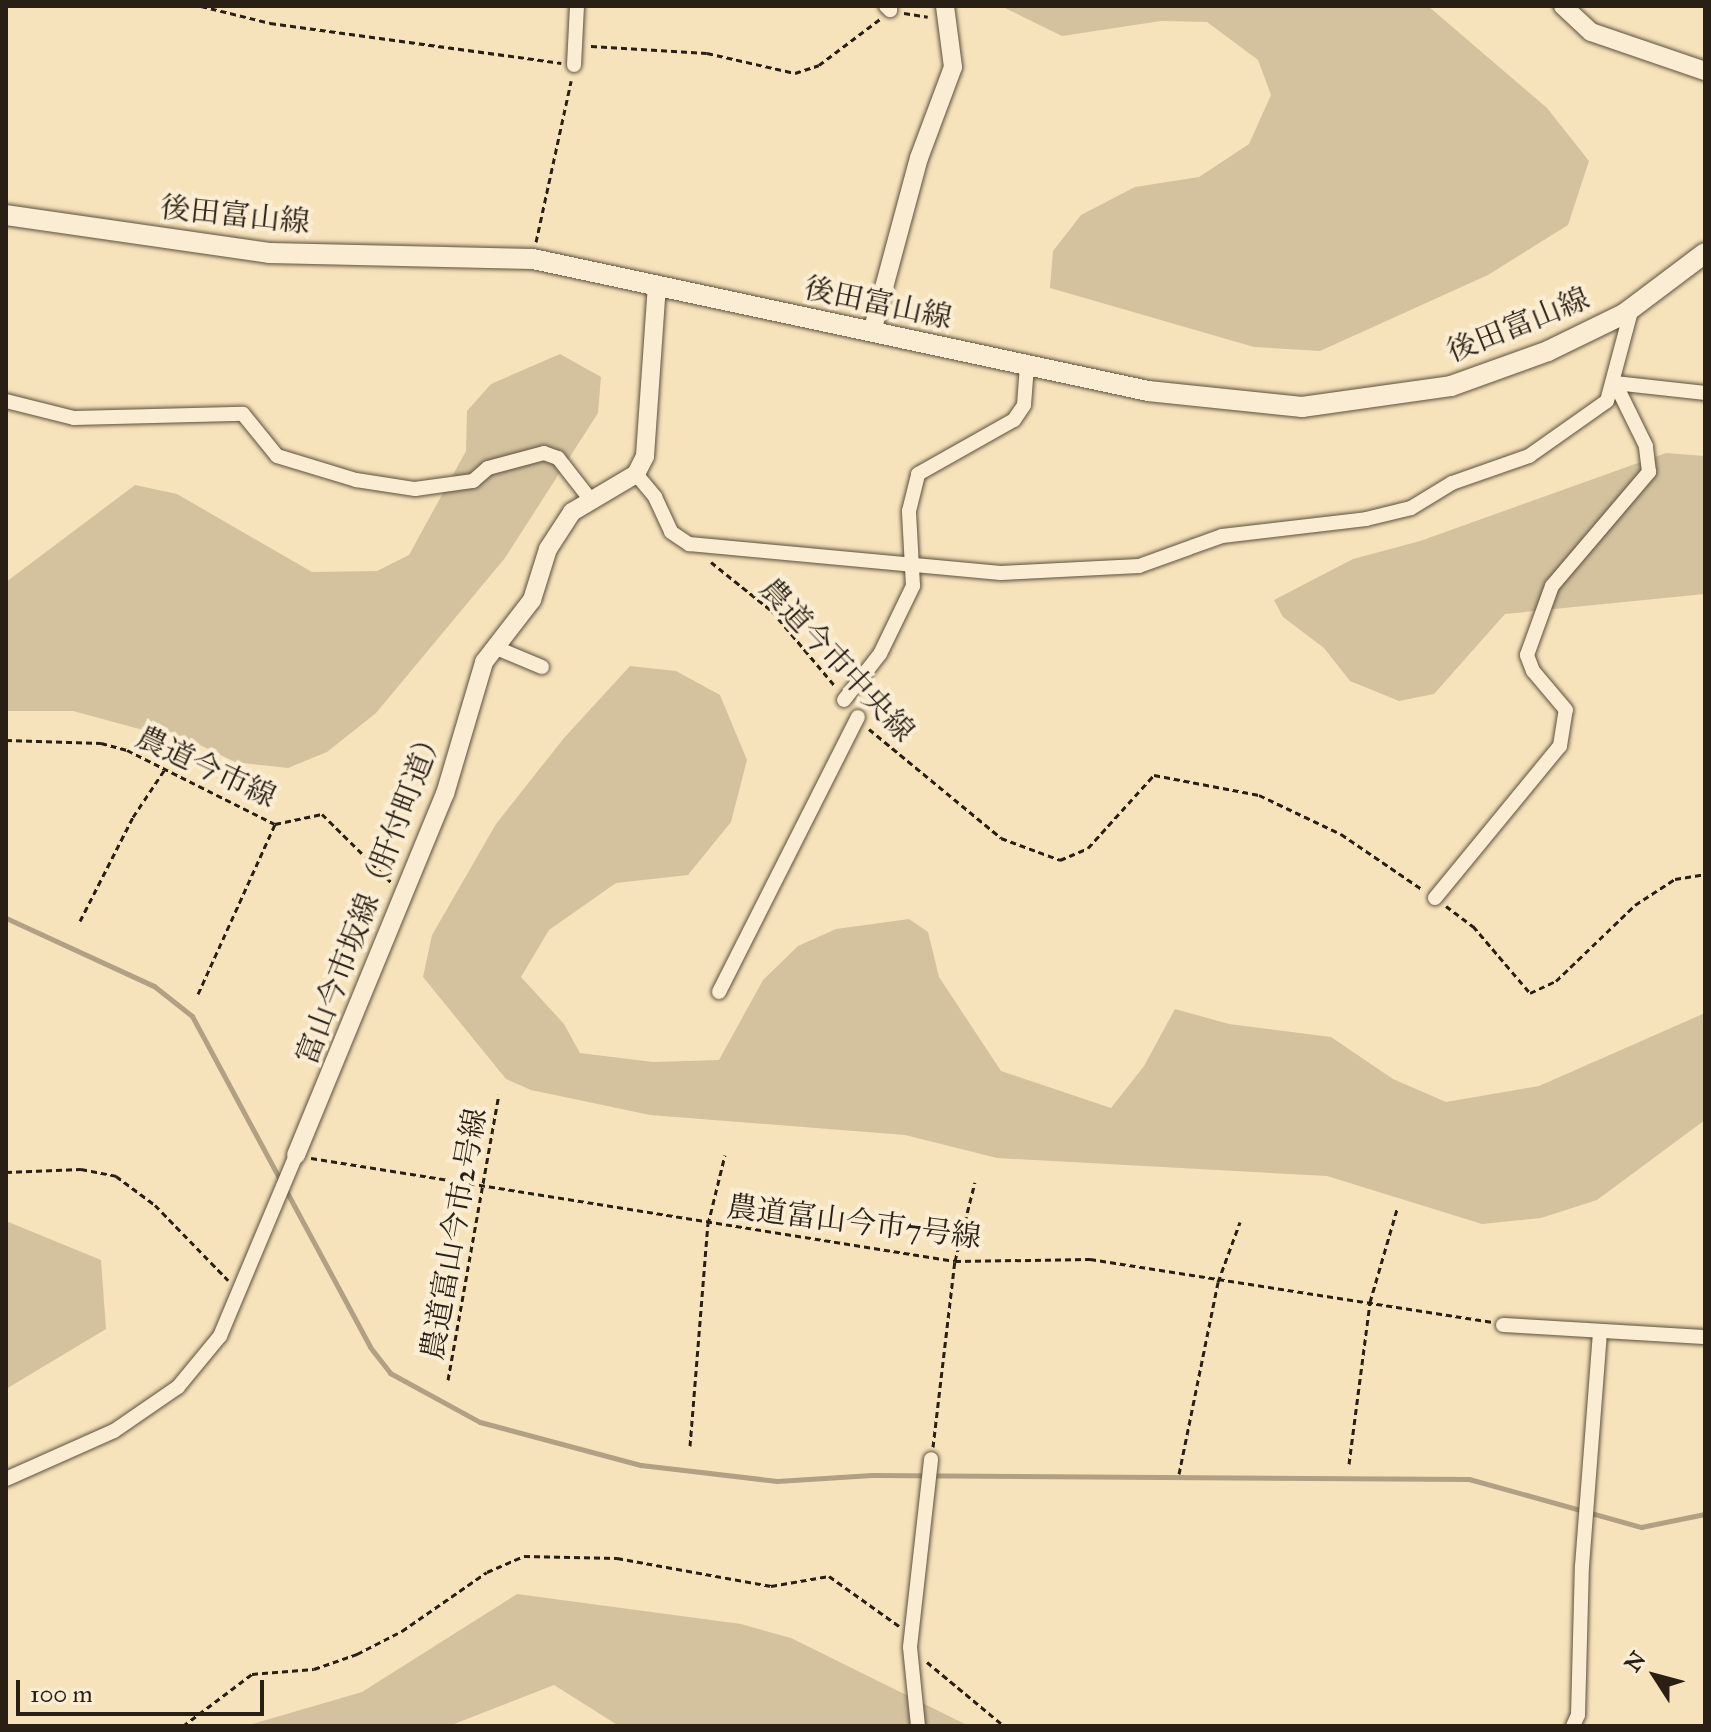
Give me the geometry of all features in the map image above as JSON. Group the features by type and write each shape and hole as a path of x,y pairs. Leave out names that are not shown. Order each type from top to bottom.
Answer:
{"main road":[{"name":"後田富山線","path":"6,215 269,253 533,259 1148,391 1302,407 1451,386 1548,351 1632,308 1705,253"}],"street":[{"path":"574,65 577,6"},
{"path":"1563,6 1591,32 1705,71"},
{"path":"872,332 919,158 953,67 944,13"},
{"path":"657,285 645,456 636,474 655,497 671,532 689,544 915,562 1001,573 1139,566 1222,536 1411,508 1452,483 1529,456 1607,401 1615,383 1632,308"},
{"path":"844,700 904,612 915,562 909,511 918,474 1014,420 1024,405 1027,365"},
{"path":"1615,383 1705,393"},
{"path":"1435,898 1560,746 1566,710 1533,671 1527,655 1552,586 1649,472 1646,446 1615,383"},
{"path":"6,401 74,418 243,414 277,456 356,480 415,489 473,481 488,468 544,453 558,458 590,499"},
{"name":"富山今市坂線（肝付町道）","path":"296,1155 445,794 484,662 532,600 559,530 590,499 636,474"},
{"path":"494,647 542,667"},
{"path":"719,992 858,717"},
{"path":"6,1479 114,1431 178,1387 220,1336 296,1155"},
{"path":"1503,1325 1600,1334 1705,1337"},
{"path":"1573,1726 1578,1715 1582,1566 1600,1334"},
{"path":"918,1726 911,1641 931,1459"}],"path":[{"path":"201,6 270,23 574,65"},
{"path":"533,259 574,65 586,46 707,53 795,73 819,65 888,8 944,13"},
{"name":"農道今市中央線","path":"689,544 772,611 844,700"},
{"name":"農道今市中央線","path":"858,717 939,792 1001,838 1060,860 1088,848 1154,775 1259,795 1341,834 1435,898 1473,926 1530,993 1556,981 1635,905 1675,879 1705,874"},
{"name":"農道今市線","path":"6,740 101,743 165,769 275,824 322,814 403,894"},
{"path":"80,921 133,817 165,769"},
{"path":"198,994 275,824"},
{"name":"農道富山今市2号線","path":"448,1380 499,1095"},
{"name":"農道富山今市7号線","path":"296,1155 482,1189 955,1261 1090,1259 1218,1282 1370,1302 1503,1325"},
{"path":"690,1446 708,1224 725,1155"},
{"path":"6,1172 81,1169 116,1176 155,1205 238,1290"},
{"path":"931,1459 955,1261 975,1182"},
{"path":"1349,1464 1370,1302 1397,1209"},
{"path":"1179,1474 1218,1282 1240,1222"},
{"path":"183,1726 252,1674 314,1669 357,1654 402,1631 487,1572 524,1556 617,1558 771,1586 829,1576 911,1641 1004,1726"}],"shaded area":[{"path":"1001,6 1428,6 1547,108 1589,161 1568,225 1488,275 1320,351 1254,347 1050,288 1053,251 1081,215 1135,187 1199,177 1249,144 1271,95 1258,60 1207,22 1161,21 1062,36"},
{"path":"560,354 601,377 598,413 505,558 376,713 327,752 288,768 235,762 202,746 73,711 6,711 6,582 135,485 177,494 312,572 377,571 409,555 466,451 467,411 491,384"},
{"path":"1666,453 1705,456 1705,594 1505,614 1434,694 1399,701 1350,681 1324,648 1283,617 1274,600 1353,559 1420,541"},
{"path":"630,666 676,671 720,695 747,760 731,822 688,875 616,883 549,930 521,977 564,1024 580,1053 653,1062 719,1060 763,980 798,946 836,929 909,919 928,932 939,977 1001,1071 1111,1108 1144,1066 1175,1009 1229,1024 1331,1037 1393,1079 1446,1102 1539,1086 1705,1013 1705,1120 1597,1200 1541,1218 1482,1224 1327,1176 997,1158 905,1135 650,1115 531,1090 506,1079 423,977 432,935 496,824 564,738"},
{"path":"6,1221 101,1260 106,1329 6,1389"},
{"path":"517,1594 741,1624 791,1638 969,1726 619,1726 554,1685 449,1726 245,1726 362,1692"}],"waterway":[{"path":"6,918 154,986 192,1016 370,1347 390,1373 480,1422 641,1465 777,1481 872,1475 1469,1479 1641,1527 1705,1514"}]}
